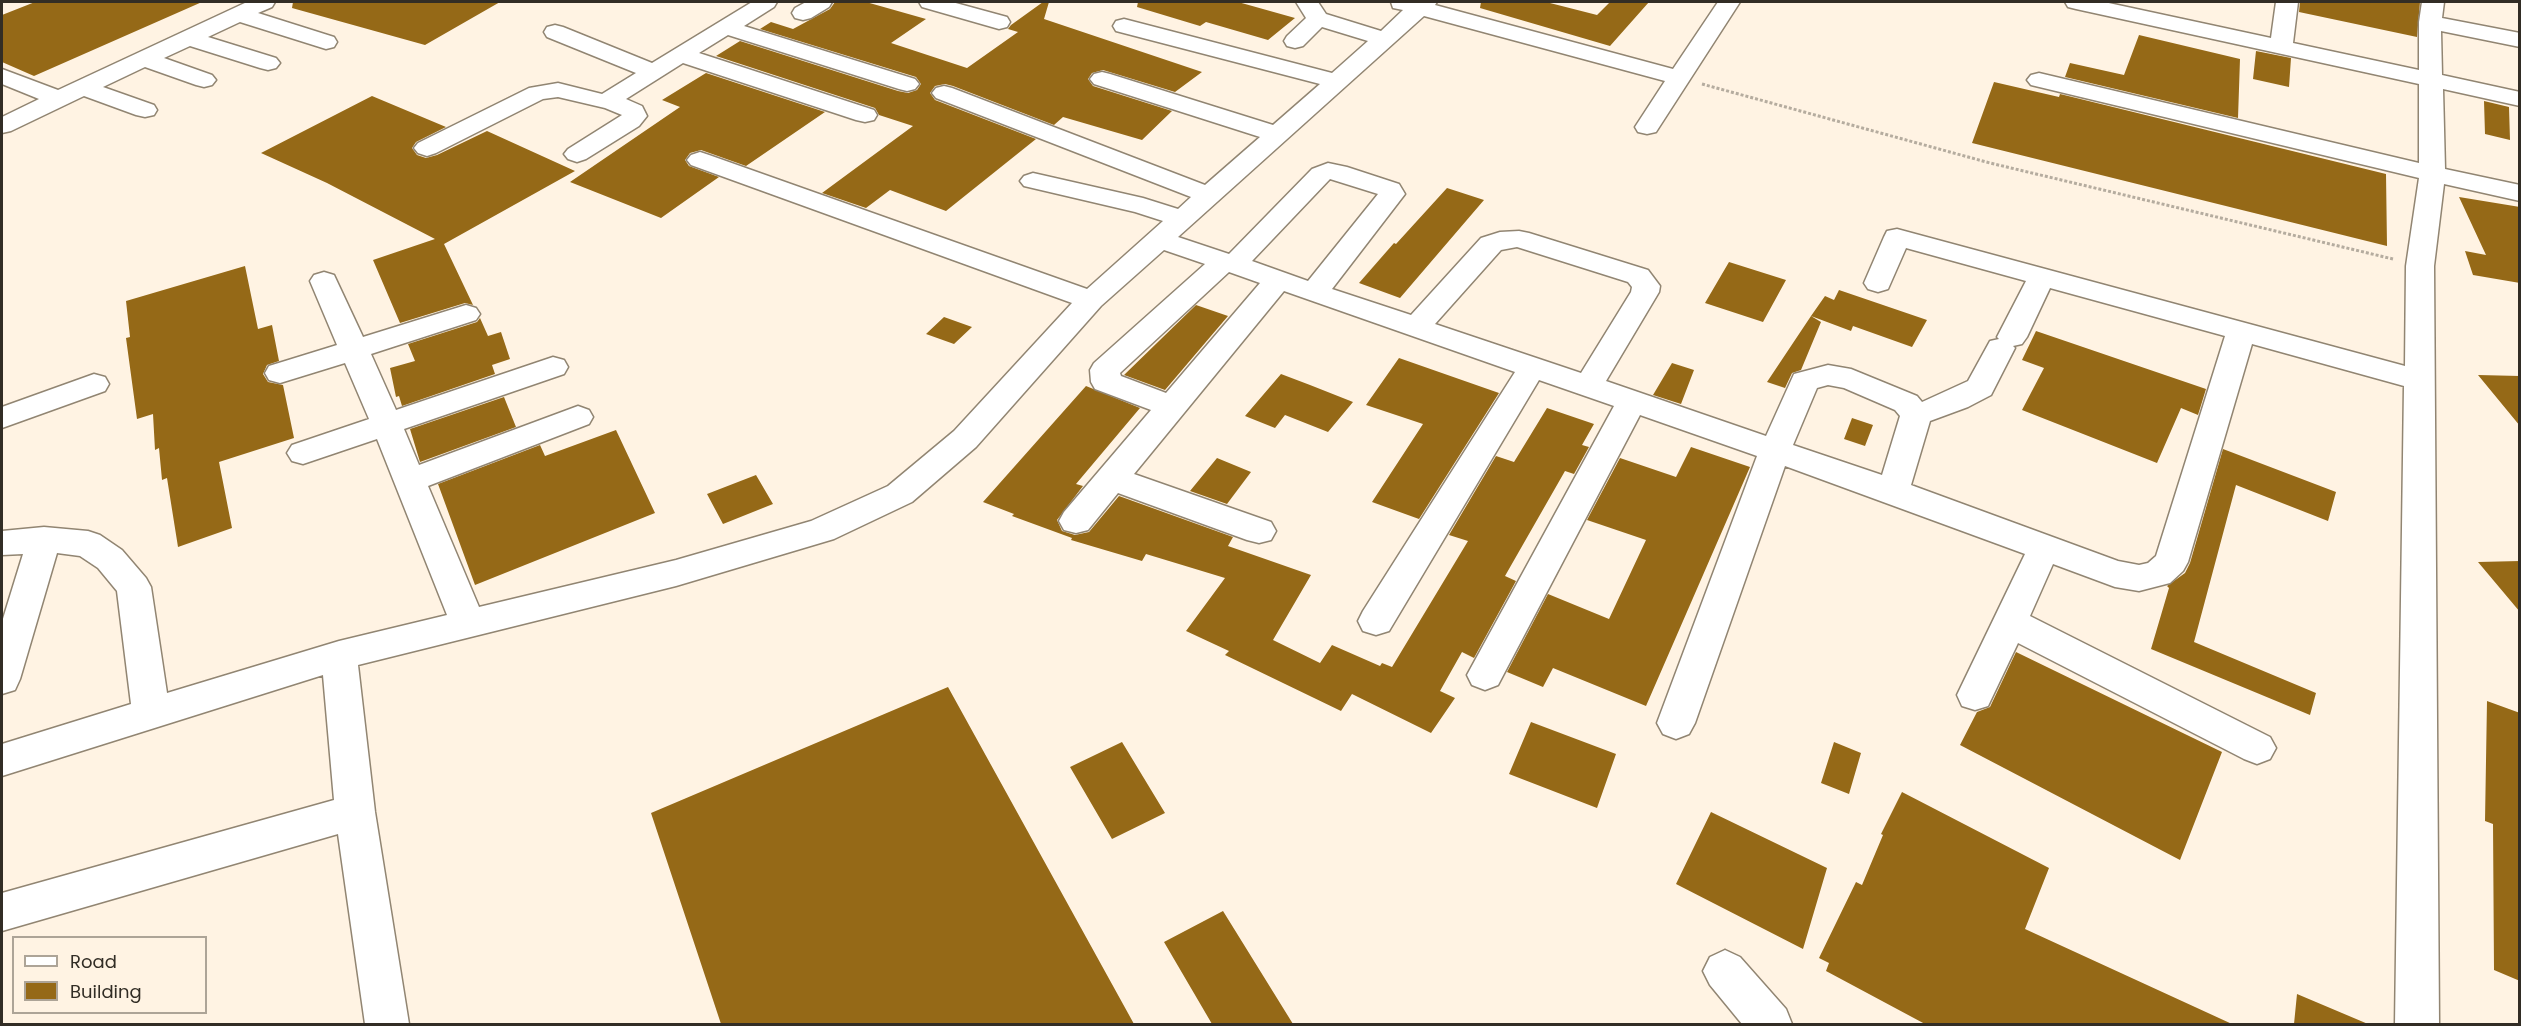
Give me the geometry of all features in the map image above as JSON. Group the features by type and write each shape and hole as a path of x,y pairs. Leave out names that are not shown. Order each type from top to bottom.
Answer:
{"street":[{"path":"427,148 537,93 558,90 600,101 608,100 766,2"},
{"path":"803,14 821,2"},
{"path":"930,2 999,22"},
{"path":"1647,127 1729,2"},
{"path":"2076,2 2128,7 2281,46 2520,99"},
{"path":"2281,46 2287,2"},
{"path":"2,760 339,655 676,573 822,530 900,494 965,439 1091,300 1385,39 1413,4 1680,78"},
{"path":"2,126 188,38 246,6 326,42"},
{"path":"1296,41 1312,10 1385,39"},
{"path":"2417,1024 2420,266 2432,174 2432,12 2520,40"},
{"path":"1124,26 1336,81"},
{"path":"725,27 907,84"},
{"path":"555,32 654,72"},
{"path":"188,38 268,63"},
{"path":"681,55 865,116"},
{"path":"144,59 204,80"},
{"path":"2,76 58,99"},
{"path":"1102,79 1276,134"},
{"path":"2039,80 2520,193"},
{"path":"83,87 145,111"},
{"path":"944,93 1209,195"},
{"path":"577,154 635,116 633,111 608,100"},
{"path":"700,160 1091,300"},
{"path":"1173,406 1106,382 1105,370 1236,258 1321,174 1338,171 1390,190 1392,194 1321,284"},
{"path":"1143,206 1169,179"},
{"path":"1033,181 1143,206 1170,229 1236,258 1278,280 1321,284"},
{"path":"1878,283 1902,225 2042,276 2420,380"},
{"path":"1417,326 1491,244 1500,240 1519,239 1638,276 1646,285 1645,292 1588,386"},
{"path":"1236,258 1321,284 1417,326 1532,368 1893,490 2115,574 2139,578 2158,574 2171,562 2241,332"},
{"path":"1916,416 1980,388 2042,276"},
{"path":"1076,521 1278,280"},
{"path":"324,281 387,425 468,622"},
{"path":"280,373 466,314"},
{"path":"303,453 553,368"},
{"path":"1376,621 1532,368"},
{"path":"1676,723 1775,450 1805,381 1828,375 1851,379 1886,392 1906,403 1916,416"},
{"path":"2,418 94,384"},
{"path":"1485,675 1632,401"},
{"path":"1893,490 1916,416"},
{"path":"410,481 578,417"},
{"path":"1112,478 1259,531"},
{"path":"2,679 44,539"},
{"path":"2,543 44,539 88,544 110,559 134,587 151,714"},
{"path":"1975,695 2045,546"},
{"path":"2009,622 2257,748"},
{"path":"339,655 355,812 387,1024"},
{"path":"2,912 355,812"},
{"path":"1725,971 1770,1024"}],"path":[{"path":"1680,78 1990,163 2420,266"}],"building":[{"path":"35,2 202,2 34,76 2,62 2,15"},
{"path":"293,2 500,2 425,45 292,8"},
{"path":"835,2 866,2 926,19 891,43 967,68 1018,32 1008,29 1011,25 1043,2 1049,2 1044,19 1202,72 1175,92 1103,70 1092,73 1088,79 1093,86 1172,111 1142,140 1063,117 1054,125 953,86 945,84 935,86 930,93 935,100 1036,139 946,211 890,190 866,208 822,193 913,126 879,115 875,108 716,56 740,41 898,91 908,93 917,90 921,84 916,77 760,29 771,22 793,29 830,9"},
{"path":"1138,2 1238,2 1295,18 1268,40 1206,22 1200,26 1137,7"},
{"path":"1481,2 1546,2 1597,15 1610,2 1649,2 1610,46 1480,8"},
{"path":"2300,2 2420,2 2417,37 2299,12"},
{"path":"2139,35 2240,59 2238,118 2065,77 2070,63 2124,75"},
{"path":"2256,51 2291,58 2289,87 2253,79"},
{"path":"706,73 825,112 746,166 701,150 690,153 685,160 689,166 719,177 661,218 570,182 680,107 662,100"},
{"path":"1994,82 2059,97 2060,94 2386,174 2387,246 1972,143"},
{"path":"372,96 446,127 416,142 412,148 417,155 426,158 437,155 487,131 575,171 444,244 473,305 465,303 400,323 373,260 435,239 327,183 261,153"},
{"path":"2484,101 2509,107 2510,140 2485,134"},
{"path":"1447,188 1484,200 1400,298 1359,283 1394,243 1396,244"},
{"path":"2459,197 2520,207 2520,283 2473,275 2465,251 2486,255"},
{"path":"1729,262 1786,280 1763,322 1705,303"},
{"path":"245,266 258,329 272,325 279,361 267,365 263,374 268,382 283,385 294,438 219,462 232,528 178,547 167,478 162,480 159,448 155,450 153,414 137,419 126,338 130,337 126,301"},
{"path":"1839,290 1927,320 1912,347 1853,326 1851,331 1811,316 1825,296 1834,300"},
{"path":"1196,305 1228,316 1165,390 1124,375"},
{"path":"1811,316 1821,322 1801,370 1792,373 1785,388 1767,382"},
{"path":"944,317 972,327 954,344 926,334"},
{"path":"480,318 488,336 501,332 510,359 492,365 495,374 402,406 399,396 396,397 390,368 415,361 408,344 477,322"},
{"path":"2036,331 2206,389 2198,415 2181,408 2157,463 2022,410 2044,368 2022,360"},
{"path":"1399,358 1499,393 1419,519 1372,502 1423,424 1366,405"},
{"path":"1672,363 1694,370 1681,404 1653,395"},
{"path":"1281,374 1353,402 1328,432 1285,415 1275,428 1245,416"},
{"path":"2478,375 2520,376 2520,426"},
{"path":"1086,386 1140,408 1076,484 1083,486 1057,520 1062,531 1075,535 1089,532 1119,496 1233,537 1228,546 1311,575 1273,640 1320,663 1332,645 1380,666 1382,663 1392,667 1468,541 1449,535 1496,456 1514,462 1547,408 1594,424 1582,445 1589,447 1574,474 1565,471 1505,576 1516,581 1474,658 1462,652 1440,691 1455,698 1431,733 1352,694 1341,711 1225,655 1229,651 1186,631 1225,578 1146,554 1142,561 1071,540 1072,538 1012,516 1014,514 983,502"},
{"path":"504,397 516,427 420,462 410,429"},
{"path":"1852,418 1873,425 1865,446 1844,439"},
{"path":"616,430 655,513 475,585 438,484 540,445 545,456"},
{"path":"1691,447 1750,467 1646,706 1553,668 1543,687 1507,672 1548,594 1609,619 1646,540 1587,520 1620,458 1676,477"},
{"path":"2223,449 2336,492 2328,521 2236,485 2194,642 2316,693 2310,715 2151,649 2169,588 2167,586 2185,573 2190,563"},
{"path":"1217,458 1251,472 1227,504 1190,491"},
{"path":"756,475 773,504 723,524 707,494"},
{"path":"2520,561 2520,612 2478,562"},
{"path":"2016,652 2222,752 2180,860 1960,745 1977,712 1990,707"},
{"path":"948,687 1134,1024 721,1024 651,813"},
{"path":"2487,701 2520,713 2520,981 2494,970 2493,824 2485,821"},
{"path":"1531,722 1616,754 1597,808 1509,774"},
{"path":"1122,742 1165,813 1112,839 1070,767"},
{"path":"1834,742 1861,753 1849,794 1821,783"},
{"path":"1902,792 2049,868 2025,929 2232,1024 1925,1024 1826,971 1829,963 1819,958 1856,882 1862,885 1883,835 1881,834"},
{"path":"1711,812 1827,868 1803,949 1676,884"},
{"path":"1223,911 1293,1024 1212,1024 1164,942"},
{"path":"2297,994 2368,1024 2294,1024"}]}
